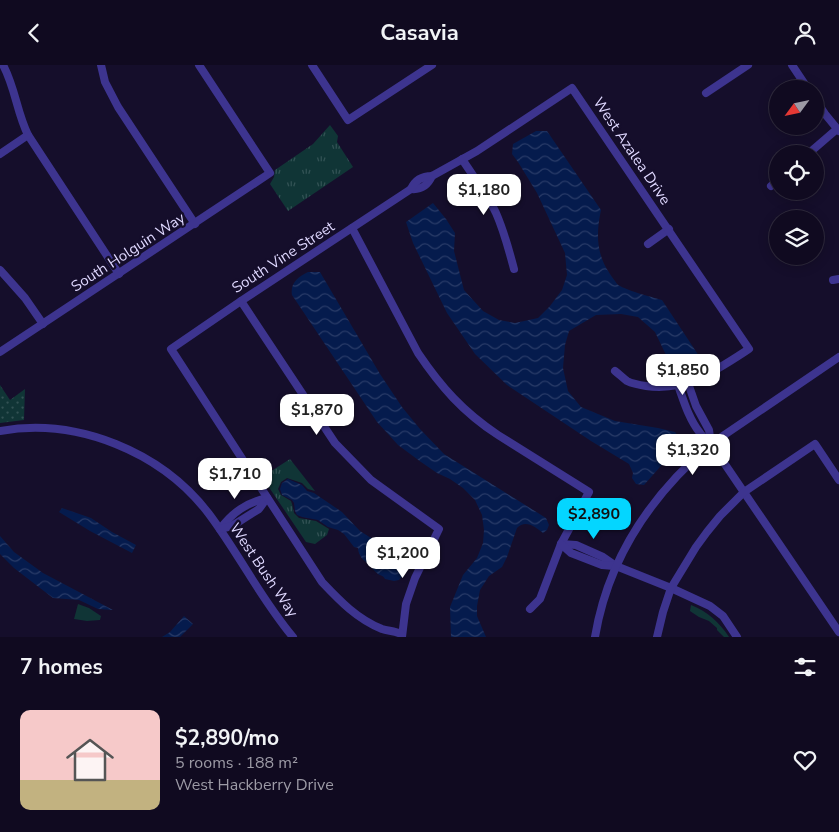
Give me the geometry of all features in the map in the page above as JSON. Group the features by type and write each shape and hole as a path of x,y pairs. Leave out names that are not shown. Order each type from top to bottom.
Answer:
{"street":[{"path":"3,65 10,81 20,119 28,135 119,274"},
{"path":"101,65 105,82 118,107 195,223"},
{"name":"South Holguin Way","path":"0,352 270,173 199,65"},
{"path":"312,65 348,120 429,66"},
{"path":"706,93 748,65"},
{"path":"792,65 802,80"},
{"name":"South Vine Street","path":"267,498 171,349 411,189 414,183 425,176 432,176 477,151 572,88"},
{"name":"West Azalea Drive","path":"572,88 749,349 714,372 688,383"},
{"path":"819,145 838,130 824,111"},
{"path":"0,154 28,135"},
{"path":"462,159 495,211 514,269"},
{"path":"352,228 418,353 458,405 498,435 589,492 561,544 540,599 530,609"},
{"path":"648,244 669,229"},
{"path":"0,270 25,298 43,324"},
{"path":"241,301 335,443 370,481 439,529 415,578 406,605 401,635"},
{"path":"595,637 604,598 616,566 632,536 656,500 678,474 711,444 839,357"},
{"path":"615,371 626,381 652,387 688,383 701,416 709,430 711,444"},
{"path":"678,385 692,420 700,434 718,454 839,633"},
{"path":"692,420 701,416"},
{"name":"West Bush Way","path":"0,431 33,428 90,436 126,449 173,477 196,499 220,529 293,637"},
{"path":"657,637 670,588 720,516 744,492 814,444 839,480"},
{"path":"220,529 229,517 254,501 267,498 322,582 346,607 384,630 397,631 401,635"},
{"path":"561,544 571,553 602,565 616,566 710,606 723,616 737,637"}],"green space":[{"path":"330,125 338,136 337,142 353,167 288,211 270,184 275,170 313,144"},
{"path":"0,385 10,400 25,389 24,420 0,423"},
{"path":"290,459 315,491 308,489 302,483 287,478 281,482 278,489 281,495 291,501 294,513 299,518 316,521 329,529 327,535 315,544 306,542 262,477"},
{"path":"78,604 89,608 101,616 100,620 74,619"},
{"path":"691,605 713,618 729,637 724,637 709,621 690,611"}],"water":[{"path":"536,131 547,131 601,210 598,243 605,266 617,284 632,291 662,300 701,359 697,364 677,372 673,370 674,361 666,355 655,332 638,317 621,314 596,315 569,331 565,345 563,368 568,391 581,407 615,421 675,432 679,437 687,440 683,446 676,449 644,485 636,484 632,478 633,473 629,464 507,385 475,354 447,313 413,243 406,222 433,203 455,233 454,251 464,290 483,311 499,320 515,323 538,318 562,290 567,275 565,253 537,193 512,154 513,144"},
{"path":"308,272 320,272 380,374 402,407 444,454 546,518 549,525 543,533 534,526 527,524 520,525 517,528 502,567 489,576 480,590 477,616 486,637 451,637 450,607 463,575 477,558 483,543 482,515 475,500 463,488 437,473 398,445 377,422 292,295 292,287 296,281"},
{"path":"288,479 302,485 307,491 314,493 342,512 360,531 406,560 406,571 399,580 385,579 377,573 362,558 358,548 354,547 344,534 338,530 328,527 318,520 297,515 294,503 282,495 280,489 282,483"},
{"path":"62,508 91,518 136,545 132,553 59,512"},
{"path":"0,536 14,552 43,573 113,610 98,609 79,600 53,598 14,568 0,554"},
{"path":"184,616 193,624 180,637 162,637 170,632"}]}
